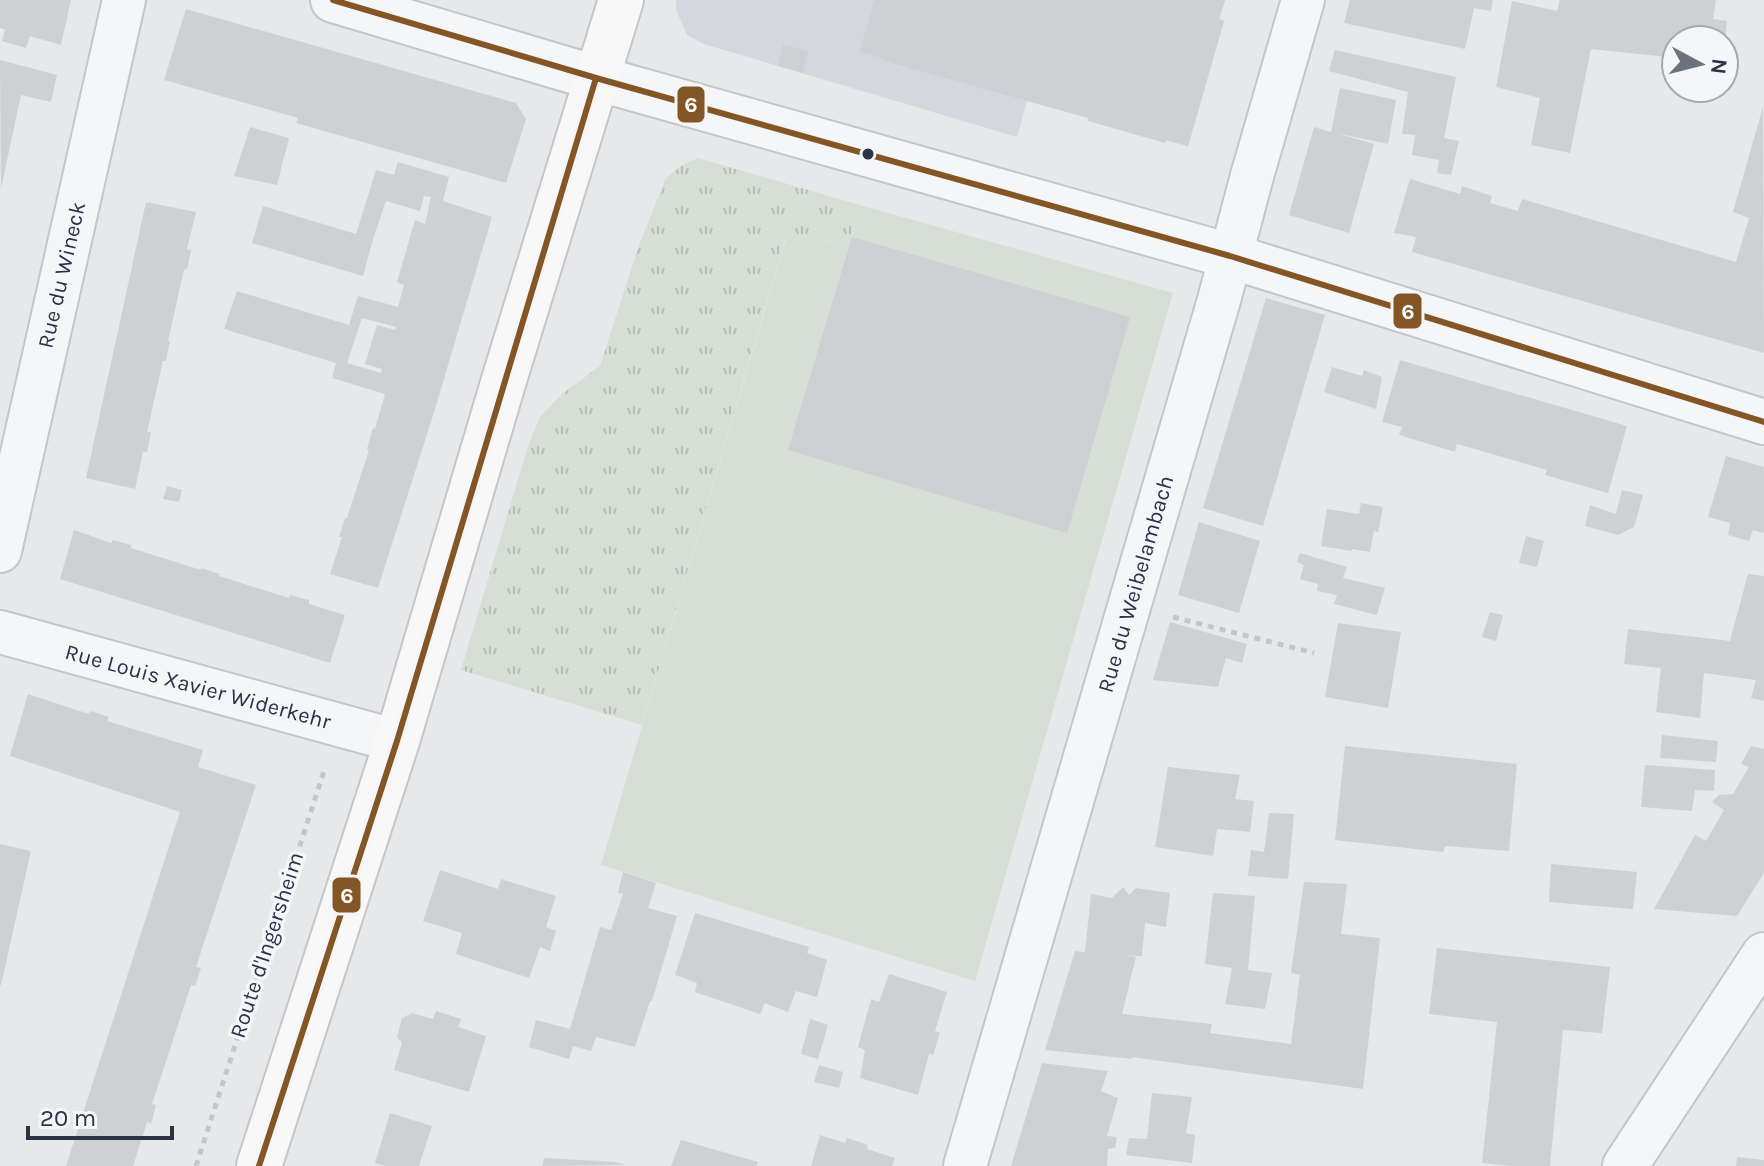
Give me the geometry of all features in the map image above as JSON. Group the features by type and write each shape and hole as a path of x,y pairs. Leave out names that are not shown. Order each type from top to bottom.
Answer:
{"main road":[{"path":"259,1166 397,741 621,0"}],"street":[{"name":"Rue du Wineck","path":"0,551 124,0"},
{"path":"333,0 596,78 1230,256 1764,422"},
{"name":"Rue du Weibelambach","path":"965,1166 1219,300 1303,0"},
{"name":"Rue Louis Xavier Widerkehr","path":"0,632 397,741"},
{"path":"1625,1166 1764,955"}],"path":[{"path":"1130,606 1314,653"},
{"name":"Route d'Ingersheim","path":"196,1166 339,725"}],"shaded area":[{"path":"676,0 1225,0 1219,19 1224,21 1188,146 1088,121 1088,118 1027,101 1017,137 704,44 687,35 676,10"}],"green space":[{"path":"698,158 860,205 847,252 786,236 642,725 461,670 528,446 540,417 562,394 600,366 638,248 666,178 682,165"},
{"path":"860,205 1173,293 975,981 601,865 787,235 852,237"}],"building":[{"path":"0,0 71,0 61,45 30,36 26,48 2,41 5,30 0,28"},
{"path":"874,0 1225,0 1219,19 1224,21 1188,146 1166,140 1165,143 1088,121 1089,118 860,52"},
{"path":"1350,0 1493,0 1491,11 1474,8 1465,49 1344,23"},
{"path":"1560,0 1716,0 1713,19 1727,21 1727,24 1660,24 1660,56 1591,49 1570,153 1531,145 1540,98 1496,87 1512,1 1557,11"},
{"path":"186,9 516,103 526,119 506,183 296,123 298,118 164,80"},
{"path":"783,45 808,51 803,73 778,66"},
{"path":"1335,50 1456,77 1444,138 1459,141 1451,175 1437,173 1439,160 1412,155 1415,135 1402,134 1408,92 1329,71"},
{"path":"0,60 57,75 51,102 21,95 1,189"},
{"path":"1340,88 1396,100 1388,144 1336,133 1374,144 1349,233 1289,215 1314,127 1331,132"},
{"path":"1763,107 1764,353 1412,252 1416,237 1394,233 1410,179 1460,194 1462,186 1492,196 1490,203 1518,211 1522,199 1736,262 1749,218 1733,212"},
{"path":"250,127 289,138 277,185 234,176"},
{"path":"398,162 449,177 443,201 492,217 378,588 330,574 385,394 332,378 336,363 224,329 237,291 349,325 358,296 398,307 404,285 397,282 415,220 425,224 431,197 424,196 420,211 386,201 363,276 252,243 263,206 356,234 376,170 394,175","holes":["362,318 396,327 395,330 377,325 365,364 382,369 381,373 347,363"]},
{"path":"146,202 196,212 187,249 191,250 187,270 184,269 166,361 163,361 147,432 151,432 147,452 143,452 135,489 86,478"},
{"path":"852,237 1130,317 1067,533 788,450"},
{"path":"1266,298 1325,315 1263,526 1203,508"},
{"path":"1400,360 1627,426 1608,493 1545,475 1547,470 1457,444 1455,452 1399,435 1402,427 1382,422"},
{"path":"1332,367 1362,376 1364,370 1382,377 1376,409 1324,392"},
{"path":"1726,456 1764,467 1764,533 1753,530 1749,541 1728,535 1730,523 1708,517"},
{"path":"167,486 182,490 179,502 163,499"},
{"path":"1622,490 1643,495 1634,527 1618,535 1585,526 1590,505 1616,514"},
{"path":"1361,503 1383,507 1370,552 1321,546 1327,509 1359,514"},
{"path":"1199,522 1260,541 1239,613 1178,595"},
{"path":"74,530 111,543 113,540 131,545 131,548 289,598 290,595 309,600 309,604 345,615 330,663 60,579"},
{"path":"1526,536 1544,541 1537,567 1519,563"},
{"path":"1300,553 1347,567 1343,578 1385,588 1377,615 1334,604 1337,595 1317,591 1318,584 1300,579 1304,565 1297,562"},
{"path":"1748,574 1764,576 1764,701 1751,698 1756,680 1704,673 1700,718 1656,712 1661,668 1624,664 1628,629 1730,641"},
{"path":"1490,612 1503,615 1496,641 1482,637"},
{"path":"1170,622 1247,644 1242,663 1226,658 1218,687 1153,680"},
{"path":"1338,623 1401,632 1388,708 1325,697"},
{"path":"28,694 89,714 90,711 109,717 107,721 203,750 198,767 256,785 196,967 201,968 195,986 191,985 152,1104 156,1105 151,1124 147,1122 133,1166 66,1166 180,812 10,756"},
{"path":"1662,735 1718,741 1716,762 1660,758"},
{"path":"1345,746 1517,764 1509,851 1445,846 1443,852 1335,840"},
{"path":"1751,746 1764,749 1764,873 1737,916 1654,909 1695,835 1706,841 1724,810 1712,802 1719,795 1733,794 1749,767 1741,764"},
{"path":"1645,765 1715,770 1714,791 1695,790 1692,811 1641,807"},
{"path":"1168,767 1240,775 1235,799 1254,801 1250,832 1217,829 1213,856 1155,847"},
{"path":"1269,813 1294,814 1288,879 1248,876 1251,850 1264,852"},
{"path":"0,844 31,851 1,985 0,985"},
{"path":"1551,864 1637,872 1633,909 1549,902"},
{"path":"440,870 498,889 501,879 556,896 546,927 556,931 550,951 540,947 529,978 456,954 462,933 423,921"},
{"path":"623,872 656,883 648,908 677,916 635,1047 596,1037 591,1051 573,1046 569,1059 529,1047 536,1020 570,1029 600,927 611,930 623,894 618,893"},
{"path":"1304,882 1347,884 1341,934 1380,938 1363,1089 1132,1057 1045,1050 1075,951 1085,952 1091,894 1112,898 1123,887 1129,895 1136,888 1170,893 1166,927 1145,923 1142,956 1125,955 1136,957 1122,1014 1212,1024 1210,1033 1291,1044 1300,975 1291,973"},
{"path":"1213,893 1255,896 1248,970 1272,973 1265,1009 1225,1004 1232,968 1205,964"},
{"path":"695,913 809,947 807,953 827,960 817,997 796,991 788,1012 765,1003 760,1014 695,992 697,983 675,975"},
{"path":"1437,948 1610,967 1602,1033 1563,1030 1550,1166 1482,1163 1497,1022 1429,1014"},
{"path":"889,974 947,992 935,1031 940,1033 933,1055 929,1054 918,1095 860,1078 865,1050 858,1047 871,999 879,1002"},
{"path":"436,1011 461,1019 458,1027 486,1036 469,1092 394,1070 402,1043 397,1037 402,1018 412,1013 433,1019"},
{"path":"810,1019 828,1025 818,1059 801,1054"},
{"path":"1042,1063 1108,1071 1101,1091 1118,1098 1107,1136 1117,1137 1115,1148 1108,1149 1107,1166 1011,1166"},
{"path":"819,1065 843,1072 839,1088 814,1082"},
{"path":"1152,1093 1192,1097 1186,1133 1195,1135 1192,1163 1126,1155 1129,1138 1147,1139"},
{"path":"390,1113 432,1126 419,1166 375,1163"},
{"path":"820,1135 845,1143 847,1138 868,1145 867,1149 895,1158 892,1166 811,1166"},
{"path":"681,1140 758,1162 757,1166 671,1166"},
{"path":"1737,1157 1764,1160 1764,1166 1736,1166"},
{"path":"544,1158 615,1162 626,1165 542,1166"}],"transit line":[{"name":"6","path":"333,0 596,78 1230,256 1764,422"},
{"name":"6","path":"259,1166 397,741 596,78"}]}
